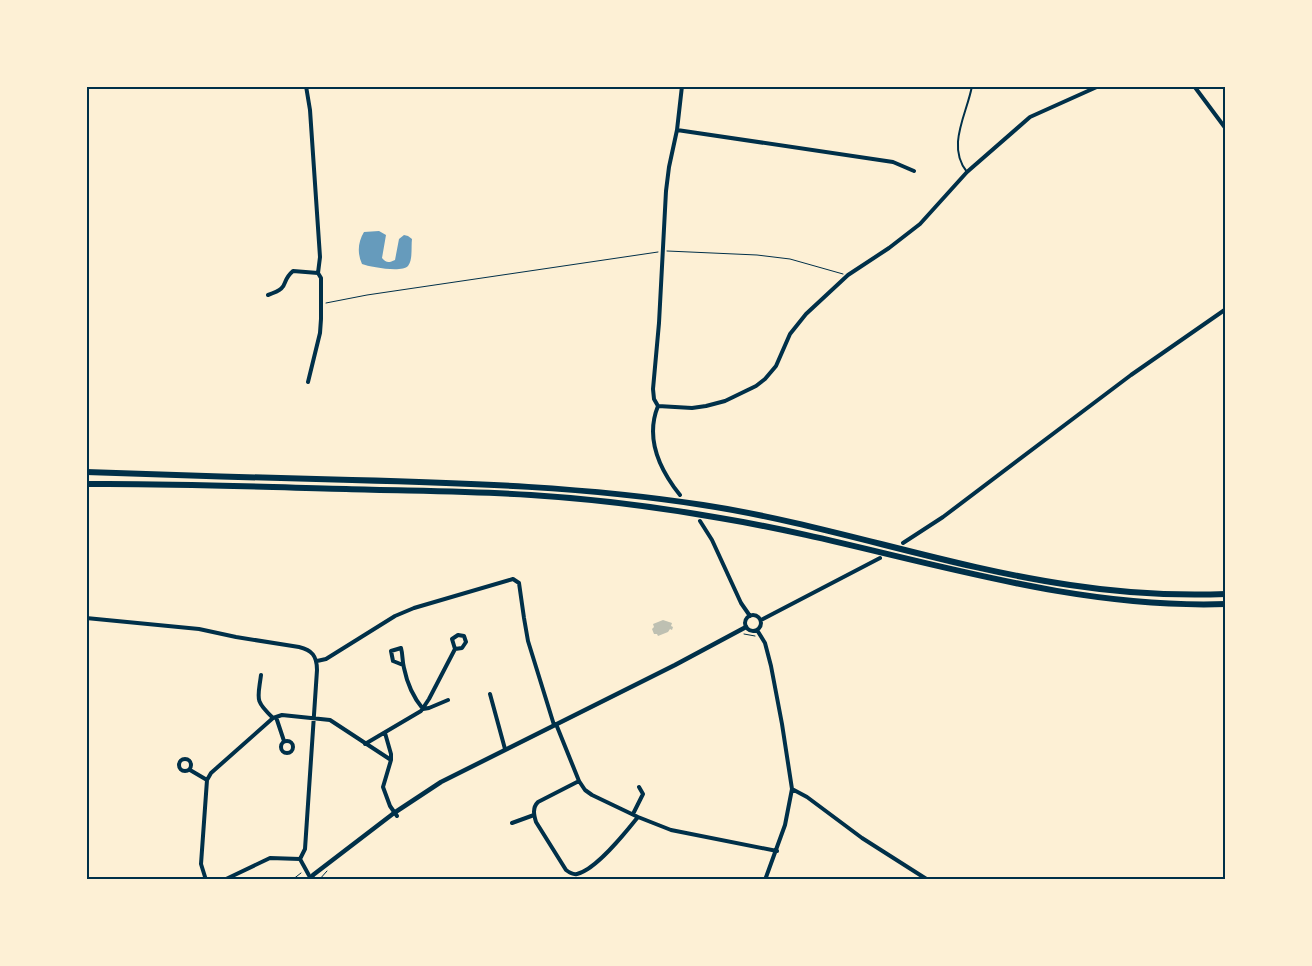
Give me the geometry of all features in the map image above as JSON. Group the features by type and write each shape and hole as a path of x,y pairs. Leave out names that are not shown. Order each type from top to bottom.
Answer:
{"highway":[{"path":"86,472 472,483 596,491 698,504 761,516 1027,578 1069,585 1161,594 1226,594"},
{"path":"86,483 472,492 532,495 617,503 777,528 991,579 1057,592 1139,602 1226,604"}],"street":[{"path":"306,86 311,120 322,319 308,382"},
{"path":"658,406 654,399 653,388 666,191 677,130 682,86"},
{"path":"658,406 692,408 706,406 725,401 761,383 772,372 790,334 806,314 848,275 890,248 920,224 967,172 1030,117 1098,86"},
{"path":"1194,86 1226,130"},
{"path":"677,130 893,162 914,171"},
{"path":"268,295 282,290 290,273 293,271 318,273"},
{"path":"902,542 942,517 1130,375 1226,309"},
{"path":"658,406 653,417 652,432 658,458 668,479 680,495"},
{"path":"700,521 712,540 741,603 750,616"},
{"path":"761,620 880,558"},
{"path":"317,661 326,659 395,616 414,608 513,579 516,580 519,583 528,640 555,725 579,781 588,792 638,817 671,830 777,851"},
{"path":"755,615 761,620 761,625 757,630 750,631 746,627 746,619 750,616 755,615"},
{"path":"86,618 199,629 299,647 307,649 314,654 317,661 314,719 305,849 300,858"},
{"path":"300,858 311,879 313,875 441,782 746,627"},
{"path":"757,630 765,642 771,666 792,789 785,825 765,880"},
{"path":"403,665 393,661 391,651 401,648 404,658 403,665 409,686 423,709"},
{"path":"423,709 455,649"},
{"path":"261,675 258,701 275,718 284,741"},
{"path":"490,694 505,748"},
{"path":"365,744 423,709 448,700"},
{"path":"206,880 201,864 207,780 211,773 275,718 282,715 330,720 391,760"},
{"path":"384,733 391,754 391,760 383,787 395,815"},
{"path":"190,770 207,780"},
{"path":"579,781 538,802 535,805 534,814 536,822 566,870 571,874 582,872 602,858 638,817"},
{"path":"633,814 642,794 639,787"},
{"path":"792,789 807,797 862,838 928,880"},
{"path":"512,823 534,814"},
{"path":"224,880 270,858 300,858"},
{"path":"570,880 571,874"}],"lane":[{"path":"967,172 961,166 957,142 972,86"}],"path":[{"path":"320,304 367,295 678,250 790,259 848,275"},
{"path":"292,880 301,873"}],"water":[{"path":"379,231 386,235 382,258 388,262 395,260 399,239 404,235 412,239 411,257 408,266 393,269 362,264 359,244 364,232"}],"building":[{"path":"663,620 672,623 671,626 673,627 672,630 670,629 668,632 658,636 654,634 653,624"}]}
